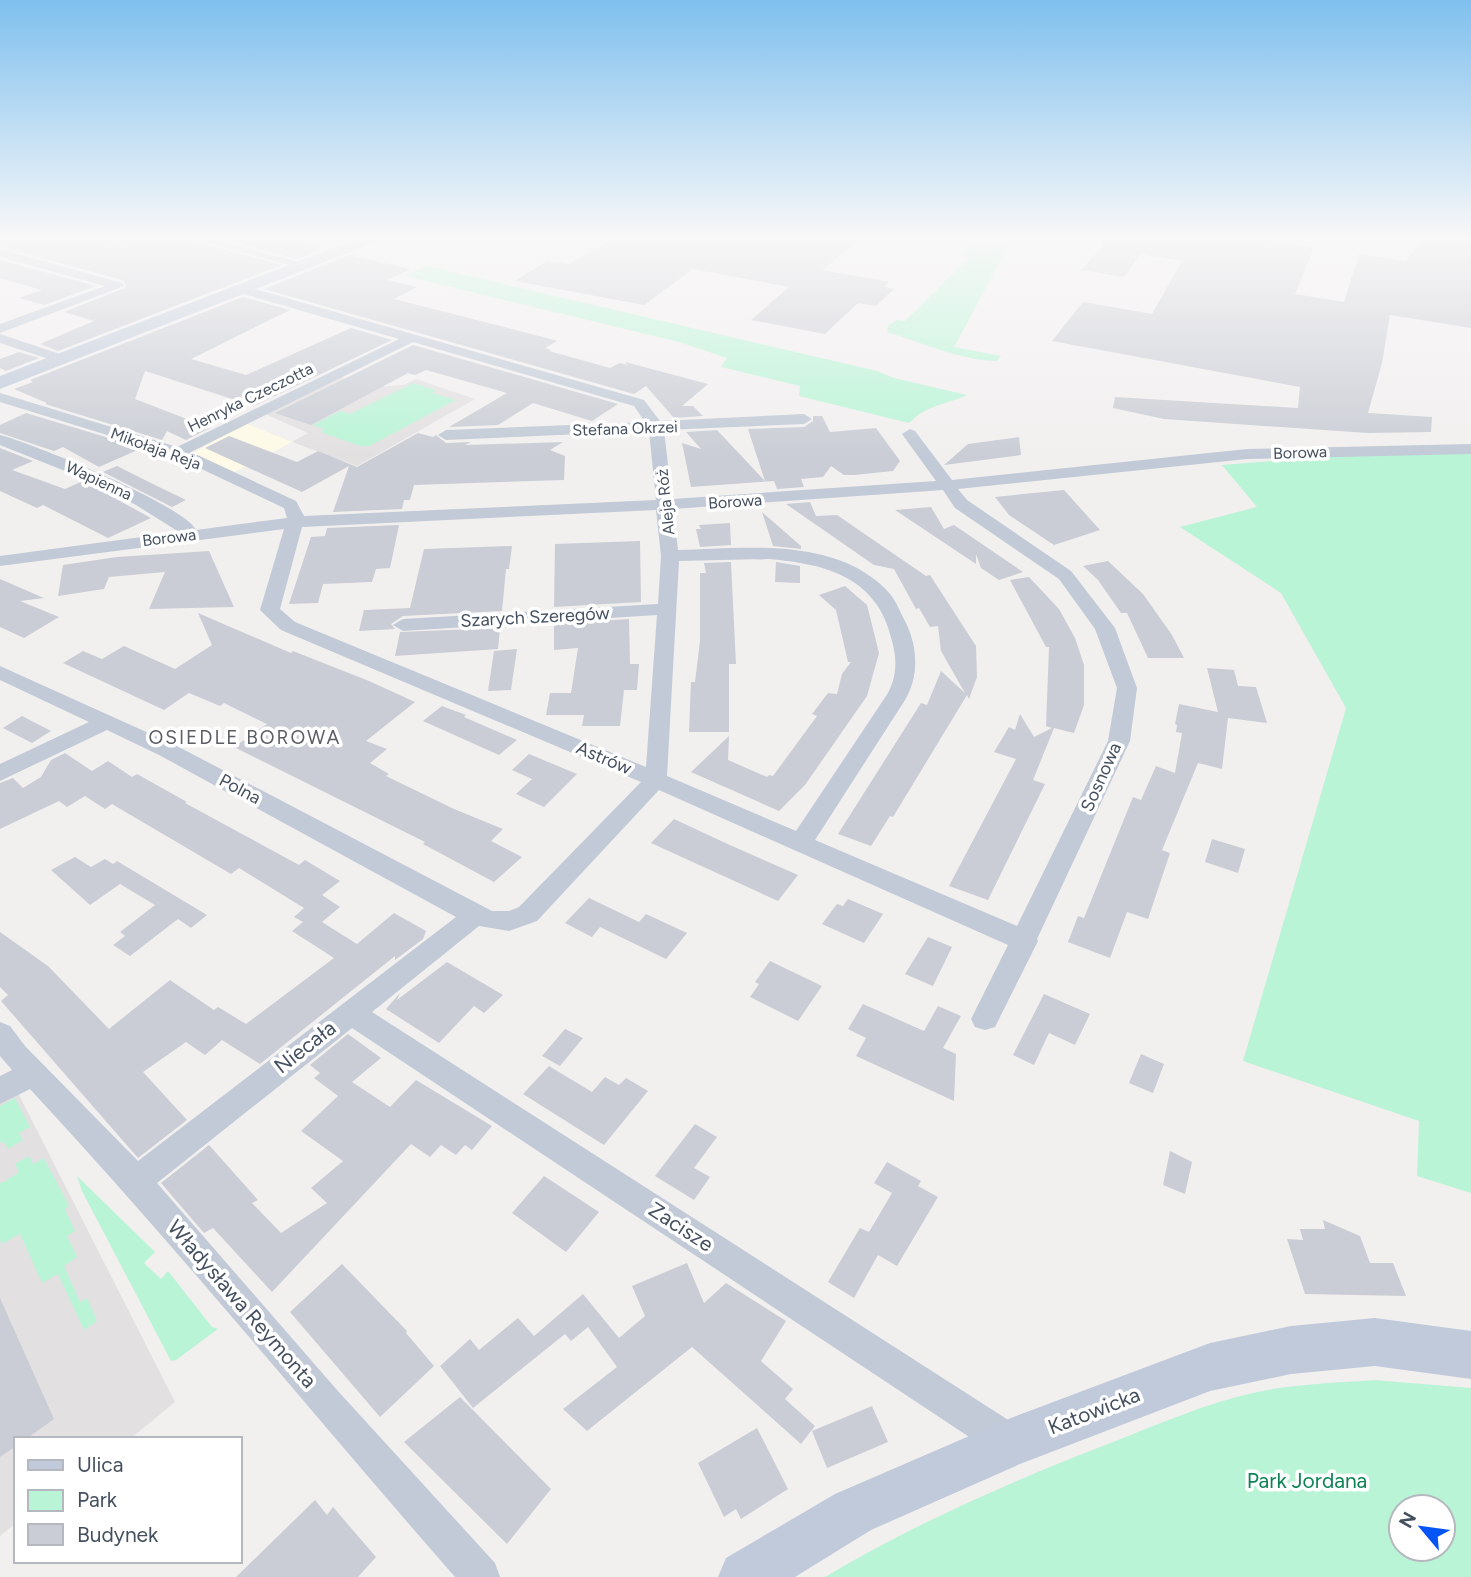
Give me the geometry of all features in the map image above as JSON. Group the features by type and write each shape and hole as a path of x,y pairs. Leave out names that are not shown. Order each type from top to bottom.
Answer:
{"street":[{"path":"0,329 51,311"},
{"path":"0,383 185,311"},
{"path":"318,311 639,403 656,426"},
{"name":"Henryka Czeczotta","path":"178,452 413,337"},
{"path":"0,338 61,359"},
{"name":"Mikołaja Reja","path":"0,397 178,452 290,505 296,515 295,522"},
{"name":"Stefana Okrzei","path":"446,435 804,419"},
{"name":"Aleja Róż","path":"656,426 670,556 656,780"},
{"name":"Sosnowa","path":"911,434 961,504 1065,575 1105,628 1127,688 1119,741 1025,941 985,1019"},
{"name":"Wapienna","path":"0,440 34,450 132,494 187,528 188,534"},
{"name":"Borowa","path":"0,561 188,534 295,522 666,505 948,485 1247,454 1471,449"},
{"name":"Astrów","path":"295,522 270,610 288,626 656,780 1025,941"},
{"path":"670,556 790,554 823,561 854,571 877,590 894,614 904,647 904,684 800,844"},
{"name":"Szarych Szeregów","path":"403,625 667,609"},
{"name":"Polna","path":"0,672 177,755 476,915"},
{"path":"0,773 106,722"},
{"path":"476,915 494,922 507,922 528,914 656,780"},
{"name":"Niecała","path":"136,1181 476,915"},
{"name":"Zacisze","path":"350,1012 1011,1443"},
{"name":"Władysława Reymonta","path":"0,1034 32,1073 136,1181 325,1402 481,1577"},
{"path":"0,1091 32,1073"},
{"name":"Katowicka","path":"745,1577 853,1512 1011,1443 1210,1367 1290,1350 1375,1342 1471,1355"}],"shaded area":[{"path":"341,377 372,387 403,385 416,379 475,399 357,466 292,442 308,433 265,414"},
{"path":"245,423 292,442 235,472 193,453"},
{"path":"17,1091 175,1402 132,1437 14,1437 14,1525 0,1536 0,1100"}],"green space":[{"path":"549,311 618,311 877,371 894,378 967,395 929,409 909,423 799,396 800,386 721,367 727,358 679,342"},
{"path":"916,311 974,311 954,347 1001,356 997,361 983,360 887,332 888,326 897,320 905,321"},
{"path":"413,383 436,390 432,393 456,400 369,446 360,446 321,432 324,429 313,425 340,411 350,414"},
{"path":"1471,453 1471,1193 1417,1176 1419,1121 1243,1061 1346,708 1281,593 1180,527 1257,507 1222,465 1338,456"},
{"path":"15,1098 30,1127 19,1133 23,1140 8,1149 3,1141 0,1143 0,1106"},
{"path":"29,1156 33,1164 44,1158 69,1206 65,1209 75,1231 67,1236 77,1257 64,1266 80,1302 87,1298 97,1321 84,1330 58,1274 42,1283 20,1234 2,1244 0,1240 0,1182 19,1172 15,1164"},
{"path":"77,1176 155,1252 144,1263 161,1279 168,1271 212,1327 218,1329 176,1360 171,1361 82,1191"},
{"name":"Park Jordana","path":"1374,1380 1471,1388 1471,1577 825,1577 894,1538 1039,1472 1217,1403 1268,1390"}],"building":[{"path":"163,311 58,351 40,344 94,321 64,312"},
{"path":"208,311 289,311 191,359 246,375 351,328 392,340 254,406 145,371 135,399 210,428 186,440 167,431 162,440 45,404 47,403 14,389 33,382 30,380"},
{"path":"340,311 439,311 557,341 545,348 610,368 620,363 628,365 625,362 708,384 682,406 693,406 703,416 674,418 646,386 634,394"},
{"path":"762,311 850,311 825,334 751,320"},
{"path":"1076,311 1132,311 1152,314 1154,311 1471,311 1471,328 1390,315 1382,363 1368,413 1432,417 1431,432 1368,433 1164,419 1113,408 1115,397 1298,408 1300,387 1052,341"},
{"path":"413,345 618,404 592,421 533,403 498,425 449,427 507,393 426,370 415,375 408,373 311,425 275,413"},
{"path":"19,352 39,358 6,371 0,368 0,359"},
{"path":"26,413 142,448 99,467 63,447 54,451 0,433 0,425"},
{"path":"813,416 822,416 830,432 876,428 900,461 893,471 854,475 844,475 831,466 823,477 801,479 804,487 777,489 774,481 691,487 682,443 701,449 686,432 717,430 765,481 748,429 804,427 813,421"},
{"path":"418,433 433,437 436,435 446,443 471,442 465,445 563,442 550,450 565,456 564,480 414,485 410,500 404,500 402,509 333,512 349,466 302,492 205,448 229,436 297,462 318,451 357,467"},
{"path":"1019,437 1021,455 944,465 968,444"},
{"path":"0,448 33,461 12,470 65,489 83,481 151,518 108,538 43,505 37,508 0,491"},
{"path":"117,466 186,500 172,507 103,472"},
{"path":"1064,490 1100,530 1054,545 1009,515 995,497"},
{"path":"810,502 816,516 837,515 926,576 930,575 976,646 977,677 969,699 967,695 893,817 890,816 871,846 838,834 921,703 927,705 941,671 965,693 941,651 938,626 930,627 919,608 916,609 894,569 874,565 786,504"},
{"path":"931,507 944,529 954,525 1023,572 999,580 981,568 976,554 976,564 895,510"},
{"path":"762,512 801,546 801,549 773,546"},
{"path":"730,523 731,545 700,547 696,529 701,529 699,525"},
{"path":"399,525 390,568 376,569 372,582 323,584 318,603 289,604 311,537 325,536 327,528"},
{"path":"640,541 641,602 554,607 555,544"},
{"path":"512,546 509,569 506,569 502,611 403,616 391,624 395,629 359,631 364,610 410,608 424,549"},
{"path":"209,551 234,607 149,609 165,572 109,577 104,589 58,596 63,565 117,557"},
{"path":"1108,561 1143,594 1172,635 1184,658 1148,658 1127,613 1121,613 1098,580 1083,566"},
{"path":"731,562 736,664 729,664 729,732 689,732 691,682 695,682 700,641 700,573 706,573 704,563"},
{"path":"776,562 800,566 800,583 775,582"},
{"path":"1029,577 1059,609 1075,638 1084,665 1084,705 1074,733 1054,728 1033,780 1045,784 988,900 949,886 1016,759 994,752 1009,727 1015,730 1020,714 1034,737 1052,728 1046,726 1049,647 1046,647 1010,580"},
{"path":"0,579 44,598 20,601 59,617 24,638 0,627"},
{"path":"845,586 867,605 879,653 867,696 805,785 779,811 691,772 729,736 728,760 767,777 773,776 817,716 812,714 828,693 837,694 842,674 851,662 848,662 836,610 819,595"},
{"path":"198,613 415,702 366,741 387,749 370,763 389,774 386,776 503,829 491,841 522,857 494,882 423,844 425,842 234,747 267,724 224,703 220,706 189,693 164,710 63,663 83,651 102,659 124,646 175,669 212,645"},
{"path":"629,619 630,664 639,664 637,690 624,690 620,726 582,726 584,715 546,715 550,693 571,693 578,648 554,650 554,624"},
{"path":"500,628 498,649 395,656 400,632"},
{"path":"517,649 511,690 488,691 494,651"},
{"path":"1207,668 1234,670 1238,686 1256,687 1267,723 1228,718 1222,769 1198,763 1162,850 1170,853 1148,919 1127,912 1110,958 1068,942 1078,916 1084,918 1133,797 1141,800 1156,766 1175,773 1182,733 1176,732 1175,724 1179,704 1218,712"},
{"path":"442,706 517,740 499,755 423,721"},
{"path":"22,716 51,731 32,743 3,728"},
{"path":"65,753 92,771 108,761 132,777 137,774 299,865 305,860 340,881 322,895 340,907 322,922 357,944 394,913 426,931 423,939 395,960 395,956 260,1064 222,1040 205,1055 186,1042 143,1072 187,1120 138,1158 1,1001 8,995 0,987 0,932 48,966 109,1029 170,980 214,1010 218,1007 246,1024 334,958 292,931 303,922 294,917 304,908 239,868 231,874 112,804 105,809 85,796 67,807 59,801 0,829 0,783 13,778 23,788 41,777 51,760"},
{"path":"529,754 577,774 544,807 516,794 532,779 512,770"},
{"path":"674,819 798,875 778,901 651,843"},
{"path":"1212,839 1245,849 1238,873 1205,862"},
{"path":"75,857 91,867 105,859 113,864 117,861 207,915 191,928 178,919 130,956 113,945 125,936 120,932 155,905 120,884 90,905 51,870"},
{"path":"589,898 639,922 646,914 687,933 666,959 600,927 592,937 565,923"},
{"path":"848,899 883,914 864,943 822,924 837,904 843,906"},
{"path":"928,937 952,947 933,986 905,974"},
{"path":"770,961 822,986 798,1021 750,997 759,984 755,982"},
{"path":"447,962 503,995 484,1013 474,1006 439,1043 386,1009 400,993 397,1000"},
{"path":"1044,994 1090,1014 1075,1045 1049,1033 1034,1065 1013,1055"},
{"path":"863,1004 924,1031 938,1006 961,1016 943,1048 956,1054 954,1101 856,1056 866,1038 848,1029"},
{"path":"565,1029 583,1038 560,1066 542,1056"},
{"path":"348,1034 381,1058 352,1082 390,1107 416,1080 492,1126 472,1150 465,1145 456,1155 441,1145 430,1157 411,1144 272,1292 213,1228 204,1233 161,1183 209,1145 258,1200 252,1203 281,1233 327,1203 311,1188 343,1161 301,1131 338,1096 314,1078 320,1073 310,1065"},
{"path":"1141,1054 1164,1064 1153,1093 1129,1083"},
{"path":"549,1066 592,1092 605,1077 619,1085 626,1078 648,1091 604,1145 523,1094"},
{"path":"695,1124 717,1137 694,1168 710,1177 694,1200 655,1176"},
{"path":"1170,1151 1192,1162 1185,1194 1163,1185"},
{"path":"887,1162 921,1181 918,1186 938,1197 897,1266 878,1255 854,1298 828,1282 860,1228 869,1232 892,1193 874,1183"},
{"path":"544,1176 599,1212 566,1252 512,1213"},
{"path":"1323,1220 1360,1236 1370,1263 1393,1263 1406,1296 1305,1294 1287,1239 1303,1240 1300,1229 1325,1229"},
{"path":"687,1263 704,1303 726,1283 786,1321 761,1361 793,1389 785,1399 815,1426 801,1444 692,1347 587,1431 563,1409 617,1367 588,1327 571,1341 565,1334 473,1408 440,1366 470,1339 479,1350 518,1318 534,1336 583,1294 619,1338 645,1316 632,1286"},
{"path":"342,1264 407,1331 434,1366 380,1417 290,1312"},
{"path":"0,1298 54,1419 29,1437 14,1437 14,1447 0,1457"},
{"path":"460,1397 551,1489 507,1544 404,1442"},
{"path":"872,1406 888,1442 827,1468 812,1431"},
{"path":"757,1428 788,1489 741,1519 736,1509 724,1517 698,1463"},
{"path":"315,1500 327,1515 333,1507 376,1557 358,1577 236,1577"}],"district":[{"name":"OSIEDLE BOROWA","path":"245,737"}]}
